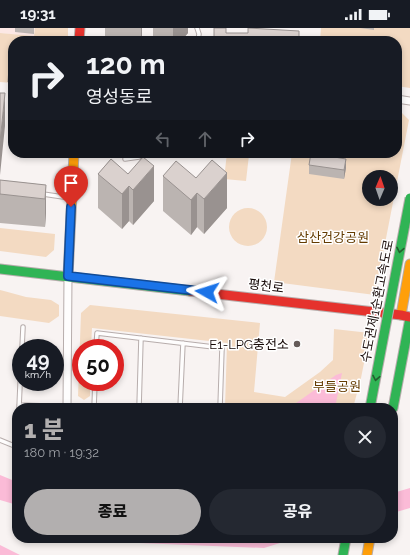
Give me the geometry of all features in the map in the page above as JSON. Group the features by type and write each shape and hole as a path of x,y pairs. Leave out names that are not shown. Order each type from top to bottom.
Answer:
{"main road":[{"path":"68,276 74,158"},
{"name":"수도권제1순환고속도로","path":"371,403 410,198"},
{"path":"394,403 407,316 410,264"},
{"name":"평천로","path":"0,269 407,316"},
{"path":"343,555 345,543"},
{"path":"367,555 369,543"}],"street":[{"path":"67,403 68,276"}],"lane":[{"path":"125,159 132,158"},
{"path":"37,194 72,198"},
{"path":"22,339 23,327"},
{"path":"97,339 97,333 222,348 220,403"},
{"path":"139,403 141,338"},
{"path":"180,403 183,343"},
{"path":"19,403 20,391"},
{"path":"94,403 95,391"},
{"path":"0,440 12,445"}],"shaded area":[{"path":"0,28 35,28 34,36 0,33"},
{"path":"342,373 336,403 296,403 336,375"},
{"path":"0,475 12,480 12,504 0,500"},
{"path":"410,488 410,508 398,512 398,492"},
{"path":"139,543 280,543 264,548"},
{"path":"0,545 20,555 0,555"}],"green space":[{"path":"35,28 68,28 68,36 34,36"},
{"path":"321,28 410,28 410,88 402,87 402,36 320,36"},
{"path":"0,33 34,36 8,36 8,83 0,82"},
{"name":"삼산건강공원","path":"402,113 409,120 402,156"},
{"path":"226,158 249,158 246,181 224,179"},
{"name":"삼산건강공원","path":"291,158 402,158 398,177 398,170 362,170 362,206 392,206 375,295 274,282"},
{"path":"248,208 261,214 267,227 261,240 248,246 235,240 229,227 235,214"},
{"path":"0,228 55,234 54,250 46,257 0,251"},
{"path":"0,290 26,297 51,300 59,305 59,316 49,323 0,316"},
{"name":"부들공원","path":"90,305 260,323 254,392 285,397 320,372 333,360 334,329 370,333 354,403 225,403 227,343 92,328 91,339 80,339 81,313"},
{"name":"부들공원","path":"78,391 90,391 90,396 84,400 78,396"}],"building":[{"path":"214,28 226,28 226,33 248,33 248,28 299,31 299,36 214,36"},
{"path":"0,93 5,93 0,142"},
{"path":"142,158 154,166 133,190 129,186 122,194 98,174 111,159 128,174"},
{"path":"310,158 346,159 344,170 309,165"},
{"path":"212,160 227,173 204,199 197,193 191,200 163,176 176,161 196,178"},
{"path":"0,180 46,185 45,199 0,194"}],"traffic: fast":[{"path":"371,403 410,198"},
{"path":"0,269 190,291"},
{"path":"394,403 410,318"},
{"path":"343,555 345,543"}],"traffic: slow":[{"path":"68,276 74,158"},
{"path":"401,315 410,264"},
{"path":"367,555 369,543"}],"traffic: jam":[{"path":"79,36 80,28"},
{"path":"190,291 410,317"}],"place":[{"name":"E1-LPG충전소","path":"297,344"}],"route":[{"path":"71,207 68,276 207,292"}]}
